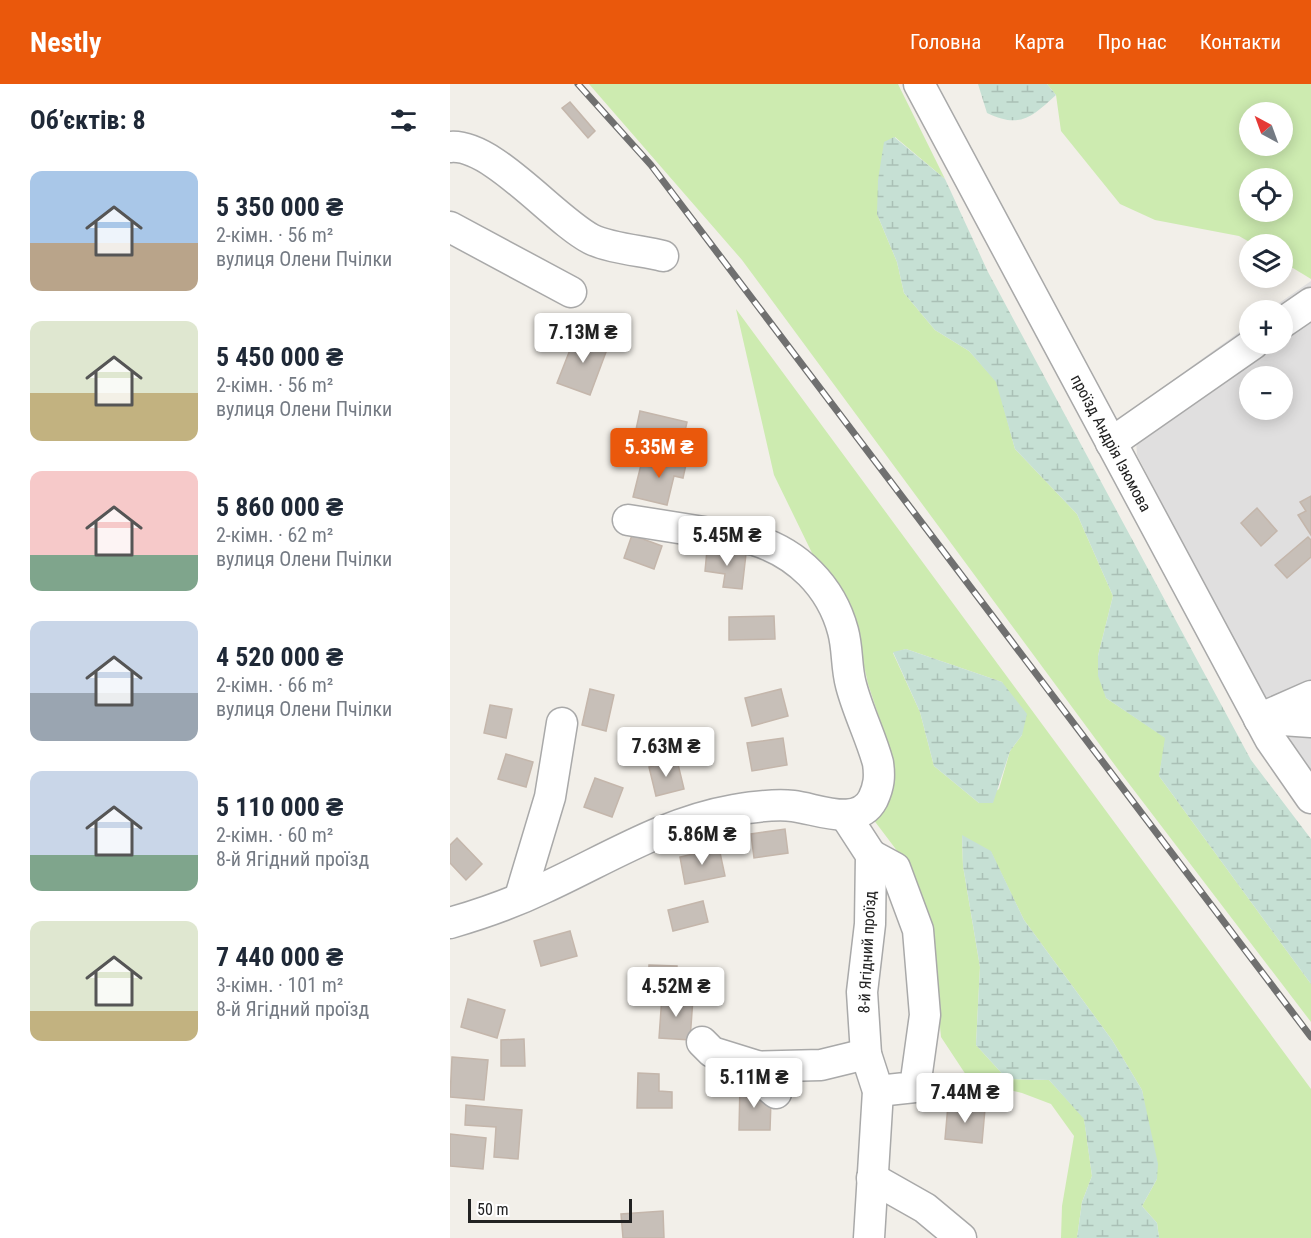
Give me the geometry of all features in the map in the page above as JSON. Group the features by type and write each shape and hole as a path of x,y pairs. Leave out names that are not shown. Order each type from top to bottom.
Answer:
{"street":[{"name":"проїзд Андрія Ізюмова","path":"919,84 1259,719 1311,798"},
{"path":"450,147 458,146 488,158 592,239 663,256"},
{"path":"450,227 571,292"},
{"path":"1293,315 1311,303"},
{"path":"1111,443 1239,354"},
{"path":"450,923 520,897 655,833 693,819 735,810 791,805 845,815 857,814 871,803 880,778 878,763 870,734 853,693 843,630 825,592 812,575 792,556 754,540 628,520"},
{"path":"1259,719 1311,696"},
{"path":"1259,719 1311,722"},
{"path":"520,897 550,797 562,723"},
{"path":"845,815 871,855 895,868 918,930 925,1015 915,1087 878,1091"},
{"name":"8-й Ягідний проїзд","path":"869,1238 878,1091 866,1054 862,992 870,924 871,855"},
{"path":"702,1042 712,1052 757,1066 746,1067"},
{"path":"746,1067 821,1065 866,1054"},
{"path":"746,1067 776,1093"},
{"path":"872,1178 924,1208 961,1238"}],"shaded area":[{"path":"1311,281 1311,777 1284,742 1137,455 1134,408 1239,332 1239,354 1293,354 1293,300 1283,300"}],"green space":[{"path":"589,84 898,84 945,179 895,137 877,214 897,262 904,293 935,330 969,351 997,382 1015,449 1077,514 1113,596 1098,656 1106,698 1166,738 1159,776 1311,984 1311,1022 1117,768 742,260"},
{"path":"978,84 1047,84 1056,95 1032,115 1017,120 1008,120 987,113"},
{"path":"1047,84 1311,84 1311,279 1293,268 1293,234 1239,234 1239,236 1155,220 1120,204 1061,131 1056,95"},
{"path":"894,137 945,179 988,272 1251,760 1311,839 1311,984 1159,776 1165,738 1106,698 1098,676 1098,656 1113,596 1077,514 1015,449 996,382 969,351 935,330 904,293 897,262 877,214 878,180 884,142"},
{"path":"736,309 1311,1089 1311,1238 1159,1238 1157,1223 1142,1206 1157,1179 1142,1090 1112,1040 1024,920 991,852 962,836 963,866 980,967 976,1045 1007,1079 1049,1080 1084,1118 1092,1176 1082,1202 1077,1238 1061,1238 1062,1206 1074,1136 1051,1104 1022,1093 970,1081 941,1037 932,944 901,856 873,819 894,789 884,732 868,684 857,634 813,555 774,475","holes":["906,649 1002,682 1022,735 1010,751 999,789 979,803 934,766 920,712 893,653"]},
{"path":"906,649 1002,682 1027,714 1022,735 1010,751 993,803 979,803 934,766 920,712 893,652"},
{"path":"962,835 991,851 1024,920 1112,1040 1142,1090 1158,1164 1157,1179 1142,1206 1157,1223 1159,1238 1077,1238 1082,1202 1092,1176 1084,1119 1049,1080 1007,1079 976,1045 980,967 963,866"}],"building":[{"path":"570,102 595,131 588,138 562,108"},
{"path":"577,332 609,344 590,395 557,383"},
{"path":"640,411 687,422 681,449 634,439"},
{"path":"659,453 687,460 683,478 674,476 667,505 633,497 641,465 655,468"},
{"path":"1311,496 1311,535 1298,515 1306,511 1300,502"},
{"path":"1257,508 1277,531 1261,546 1241,523"},
{"path":"632,535 662,546 654,569 624,558"},
{"path":"1308,537 1311,540 1311,557 1287,578 1275,565"},
{"path":"707,550 746,554 742,589 723,587 725,574 705,571"},
{"path":"774,616 775,639 729,640 729,617"},
{"path":"590,689 614,695 606,731 582,725"},
{"path":"781,689 788,716 752,726 745,698"},
{"path":"490,705 512,709 506,738 484,733"},
{"path":"783,738 787,765 752,771 747,743"},
{"path":"506,754 533,762 526,787 498,779"},
{"path":"677,760 684,789 656,796 649,767"},
{"path":"595,778 623,788 612,817 584,807"},
{"path":"785,829 788,853 754,858 751,834"},
{"path":"457,838 482,864 466,880 450,863 450,845"},
{"path":"719,848 725,876 685,884 680,857"},
{"path":"703,901 708,922 673,931 668,910"},
{"path":"570,931 577,956 541,966 534,941"},
{"path":"649,965 677,966 676,989 648,988"},
{"path":"662,996 693,998 690,1040 659,1038"},
{"path":"468,999 505,1010 497,1038 461,1027"},
{"path":"524,1039 525,1066 501,1066 501,1040"},
{"path":"452,1057 488,1060 484,1100 450,1097"},
{"path":"638,1073 659,1074 659,1091 672,1092 672,1108 637,1108"},
{"path":"740,1084 762,1085 762,1101 771,1101 770,1130 739,1130"},
{"path":"466,1105 522,1110 518,1159 494,1157 496,1127 465,1125"},
{"path":"948,1105 985,1109 982,1143 945,1139"},
{"path":"450,1134 486,1138 483,1169 450,1166"},
{"path":"663,1211 664,1238 623,1238 621,1214"}],"railway":[{"path":"578,84 651,165 1311,1037"}]}
